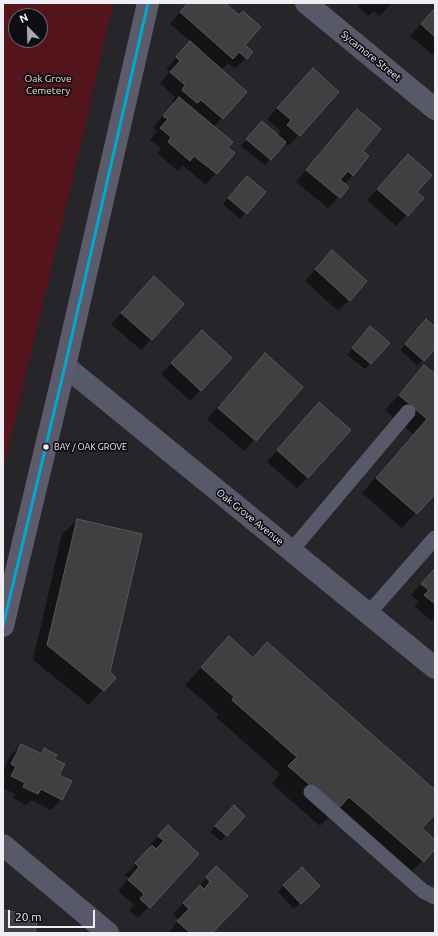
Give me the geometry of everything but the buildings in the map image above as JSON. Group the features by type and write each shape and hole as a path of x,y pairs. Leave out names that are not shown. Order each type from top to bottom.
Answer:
{"main road":[{"path":"3,626 65,366 148,3"}],"street":[{"name":"Sycamore Street","path":"306,3 435,109"},
{"name":"Oak Grove Avenue","path":"65,366 435,668"},
{"path":"3,845 108,933"}],"lane":[{"path":"291,550 408,412"},
{"path":"368,614 435,538"},
{"path":"311,792 423,891 435,897"}],"green space":[{"name":"Oak Grove Cemetery","path":"3,3 113,3 3,471"}],"transit line":[{"path":"3,626 65,366 148,3"}],"place":[{"name":"BAY / OAK GROVE","path":"46,447"}]}
